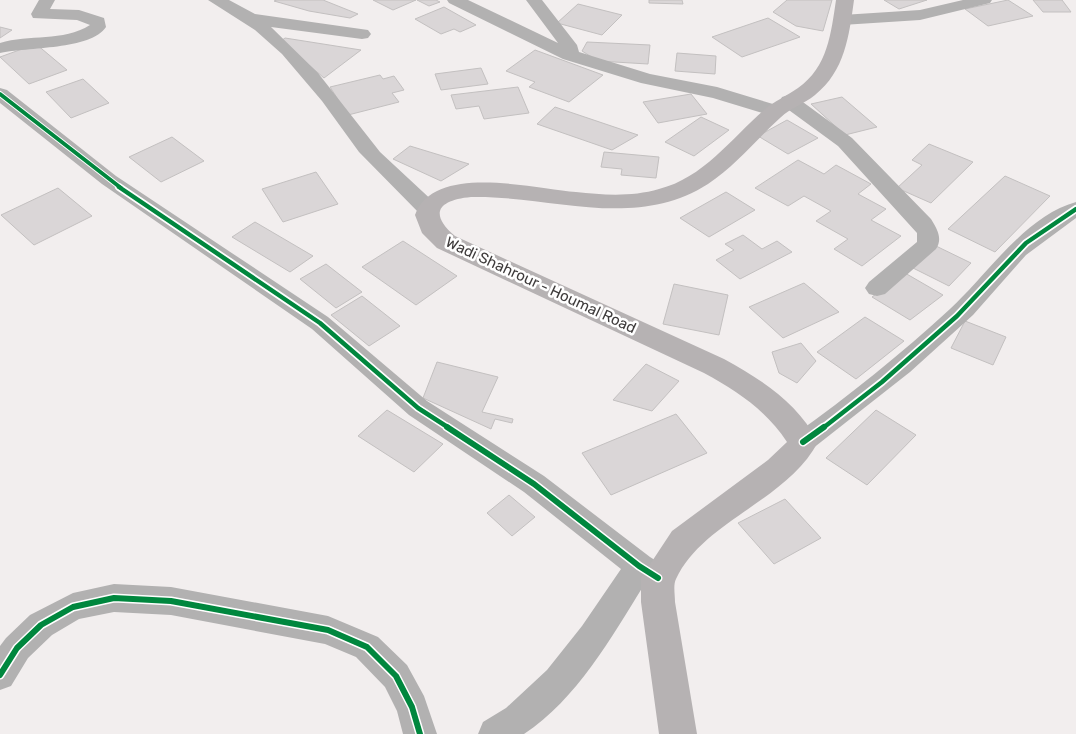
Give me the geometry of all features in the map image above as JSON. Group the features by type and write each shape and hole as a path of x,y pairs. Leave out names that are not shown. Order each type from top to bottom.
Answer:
{"main road":[{"path":"428,210 443,196 490,190 611,201 637,201 669,194 718,167 782,106 818,81 833,62 844,10"},
{"name":"Wadi Shahrour - Houmal Road","path":"428,210 427,215 430,228 446,242 714,366 750,386 771,401 803,442"},
{"path":"678,734 658,602 649,572 683,541 779,469 793,457 803,442"}],"street":[{"path":"0,48 13,43 77,37 92,32 98,27 98,22 79,15 39,14 47,0"},
{"path":"216,0 236,8 252,19 302,66 324,91 367,149 428,210"},
{"path":"454,0 569,54 647,79 782,106 845,142 923,224 928,233 928,244 876,288"},
{"path":"534,0 571,49 569,54"},
{"path":"844,10 920,15 984,0"},
{"path":"252,19 362,34"},
{"path":"0,94 109,180 320,323 418,408 534,484 649,572 544,696 494,734"},
{"path":"803,442 843,414 903,365 983,290 1012,256 1039,233 1076,209"},
{"path":"0,675 17,648 40,625 73,607 114,598 171,601 328,630 367,647 396,676 412,707 420,734"}],"building":[{"path":"323,0 358,14 350,18 309,11 274,1"},
{"path":"373,0 416,0 393,10"},
{"path":"417,0 436,0 440,2 429,6"},
{"path":"649,0 682,0 683,4 649,3"},
{"path":"787,0 832,0 823,31 796,26 773,12"},
{"path":"884,0 927,0 899,9"},
{"path":"1008,0 1033,16 988,26 965,9"},
{"path":"1033,0 1062,0 1071,12 1043,12"},
{"path":"578,4 622,15 602,35 557,23"},
{"path":"444,7 476,25 460,32 454,29 441,34 415,19"},
{"path":"768,18 800,37 742,57 712,37"},
{"path":"0,27 12,30 0,38"},
{"path":"285,38 361,50 324,78 281,41"},
{"path":"587,42 650,45 648,64 598,61 582,51"},
{"path":"36,44 67,70 29,84 0,57"},
{"path":"535,50 603,75 569,102 529,87 535,82 506,71"},
{"path":"677,53 716,56 715,74 675,71"},
{"path":"481,68 488,84 441,90 435,74"},
{"path":"380,75 383,79 394,76 404,90 392,93 399,102 348,115 330,87"},
{"path":"83,79 109,103 71,118 46,92"},
{"path":"518,87 529,113 484,119 479,106 456,109 451,95"},
{"path":"691,94 707,114 658,123 643,102"},
{"path":"842,97 877,127 845,135 811,104"},
{"path":"555,107 638,135 612,150 537,124"},
{"path":"701,117 729,130 694,156 665,142"},
{"path":"787,120 818,138 788,154 758,136"},
{"path":"172,137 204,161 161,182 129,157"},
{"path":"929,144 973,162 931,203 897,188 922,165 912,160"},
{"path":"410,146 469,164 441,181 393,159"},
{"path":"604,152 659,157 656,178 621,175 622,169 601,167"},
{"path":"798,160 824,174 836,165 871,184 858,194 886,209 871,220 901,236 862,266 834,249 848,239 816,221 831,211 804,196 788,206 755,188"},
{"path":"316,172 338,204 283,222 262,189"},
{"path":"1005,176 1050,196 995,252 948,229"},
{"path":"58,188 92,216 34,245 1,215"},
{"path":"726,192 755,210 709,237 680,218"},
{"path":"255,222 313,256 290,272 232,237"},
{"path":"743,235 762,249 777,241 792,252 740,279 716,260 734,250 725,244"},
{"path":"403,241 457,276 416,305 362,267"},
{"path":"936,246 971,263 949,286 913,268"},
{"path":"326,264 362,292 336,308 300,279"},
{"path":"905,273 943,295 910,320 872,297"},
{"path":"804,283 839,312 783,338 749,307"},
{"path":"674,284 728,295 719,335 663,324"},
{"path":"362,296 400,326 369,346 331,315"},
{"path":"865,317 904,341 856,379 817,352"},
{"path":"965,321 1006,337 993,365 951,348"},
{"path":"801,343 816,361 797,383 779,373 772,352"},
{"path":"437,362 498,377 482,412 513,419 512,423 495,419 491,429 423,398"},
{"path":"646,364 679,381 652,411 613,400"},
{"path":"387,410 443,444 414,472 358,436"},
{"path":"876,410 916,435 867,485 826,458"},
{"path":"676,414 707,453 611,495 582,453"},
{"path":"509,495 535,517 512,536 487,513"},
{"path":"785,499 821,538 774,564 738,523"}],"cycle path":[{"path":"0,94 109,180 320,323 418,408 534,484 639,566 658,578"},
{"path":"803,442 863,397 939,333 971,302 1011,257 1033,237 1076,209"},
{"path":"0,675 17,648 41,625 73,607 114,598 171,601 328,630 367,647 396,676 412,707 420,734"}]}
